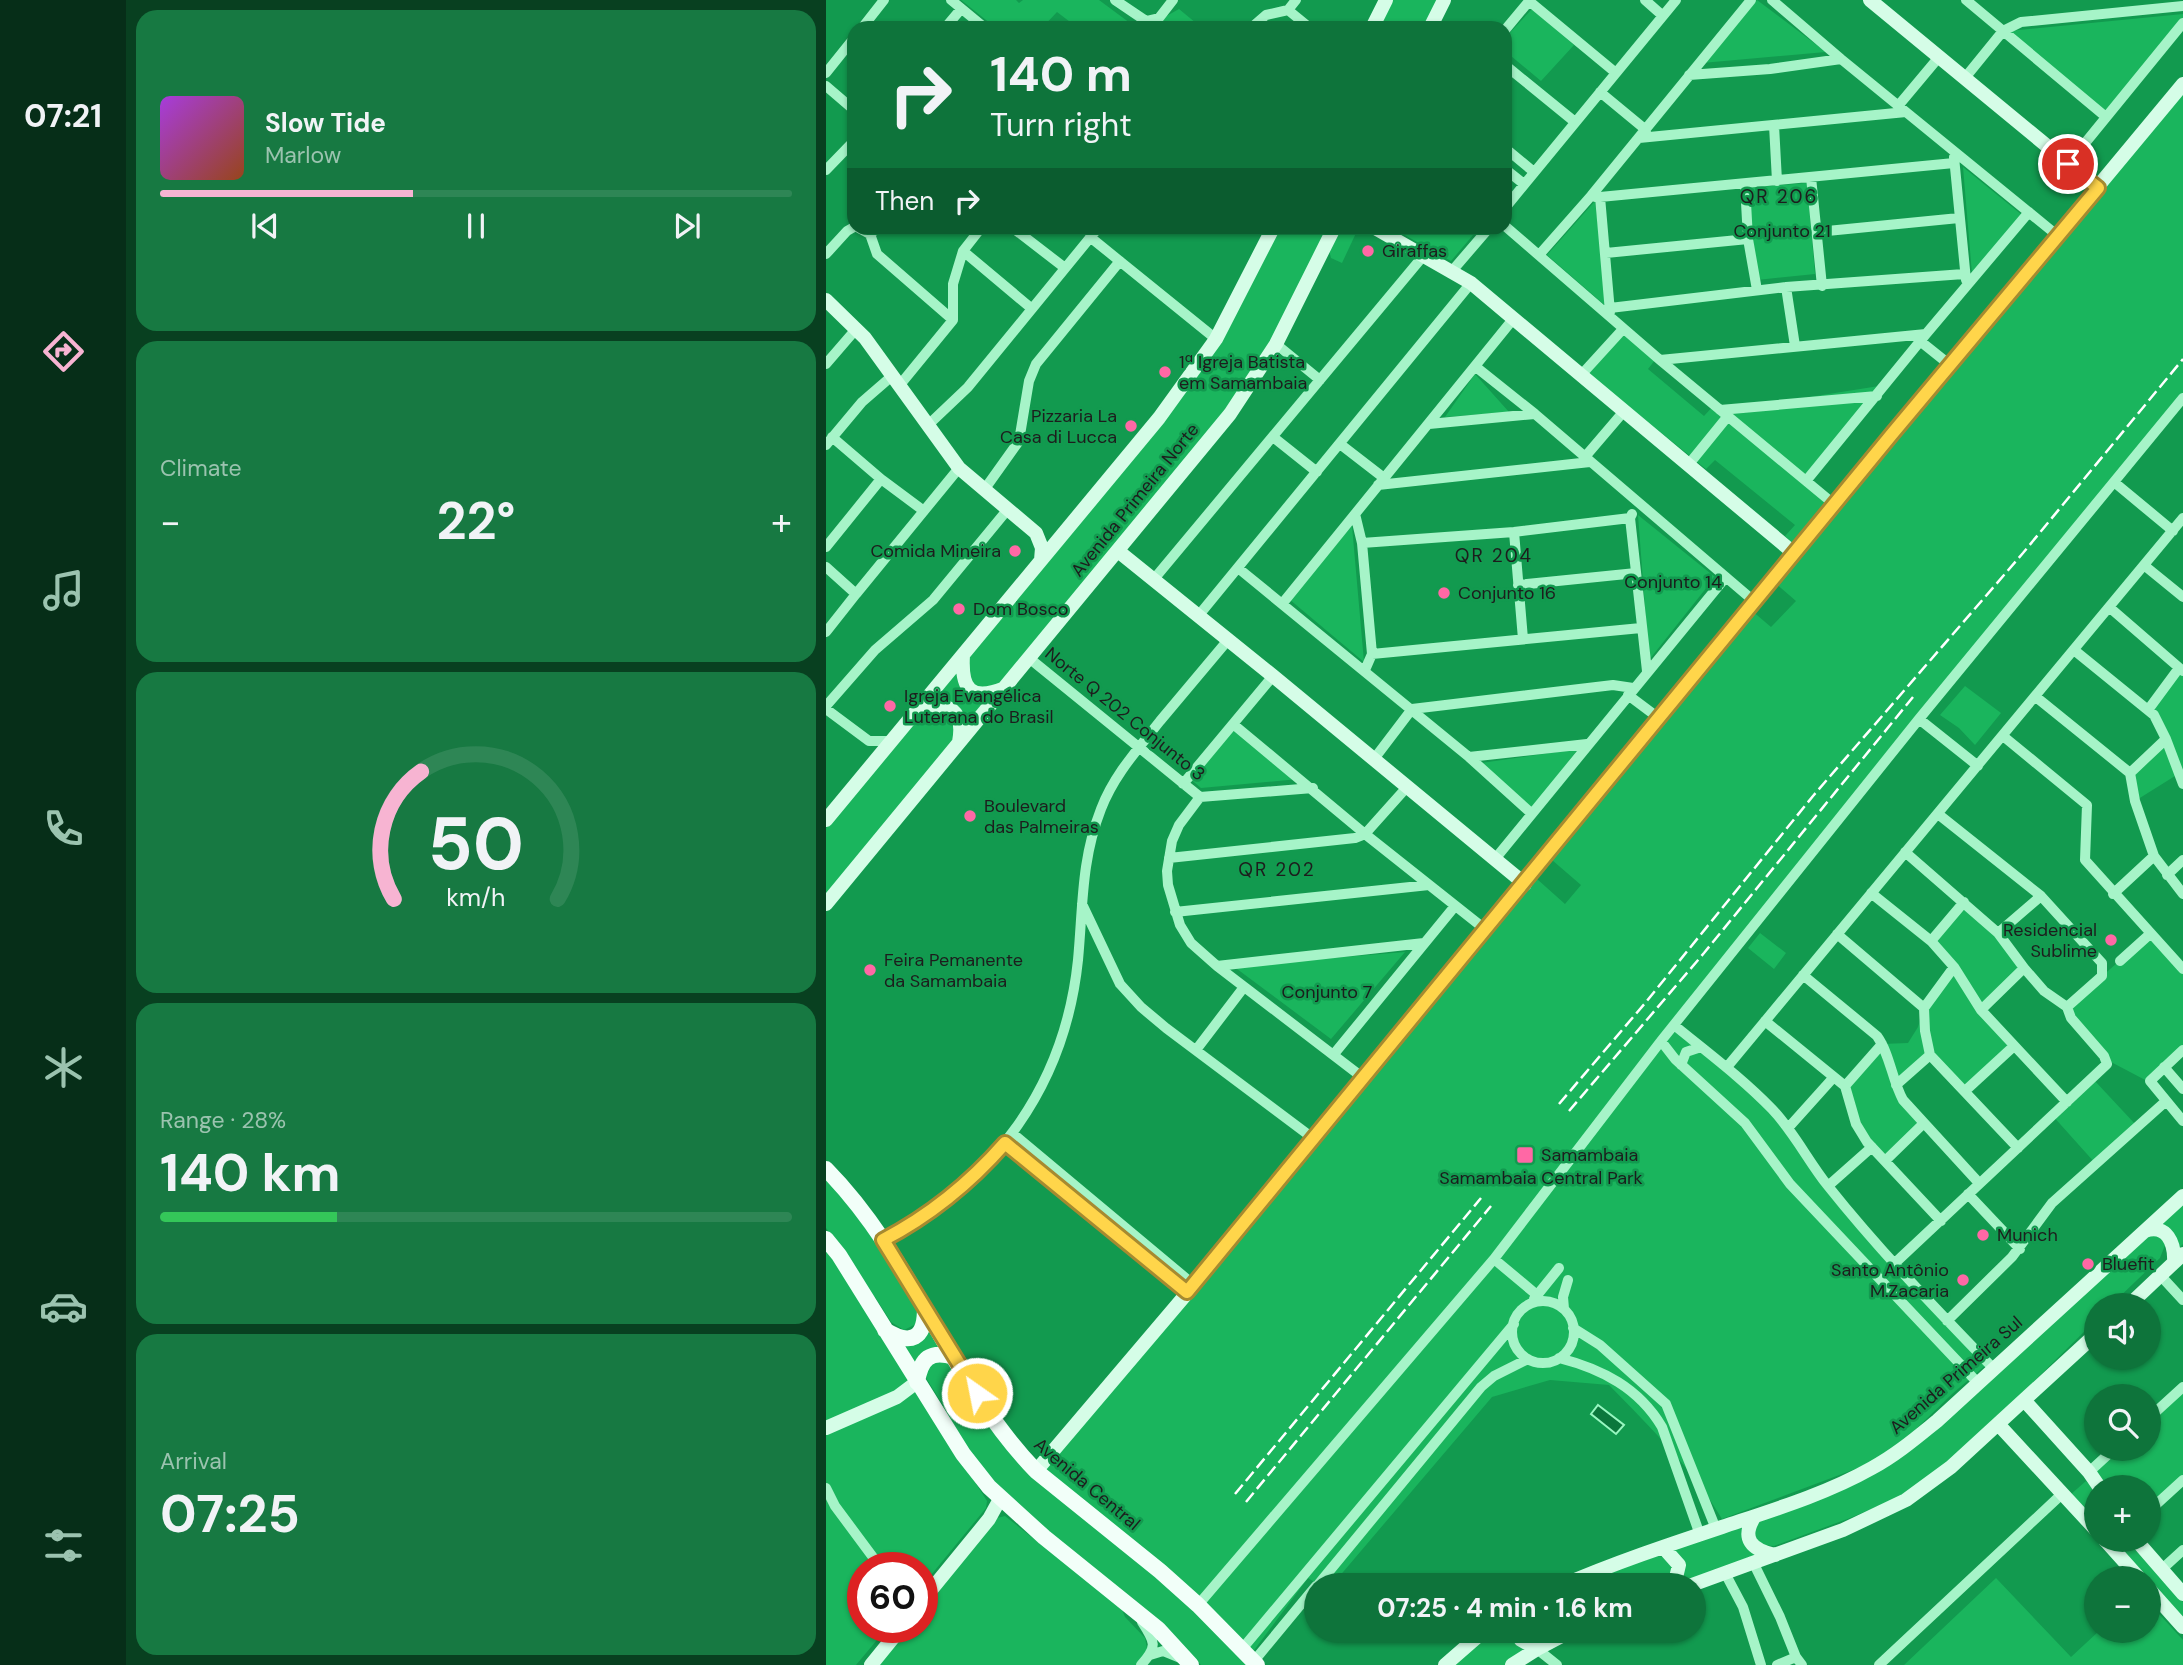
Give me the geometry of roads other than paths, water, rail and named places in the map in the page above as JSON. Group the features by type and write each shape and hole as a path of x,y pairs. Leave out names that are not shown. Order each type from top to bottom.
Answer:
{"main road":[{"name":"Avenida Central","path":"826,1169 855,1201 883,1240 954,1357 1014,1447 1036,1471 1160,1571 1256,1663"},
{"path":"826,1239 839,1255 963,1454 1005,1503 1158,1629 1190,1663"},
{"path":"885,1331 899,1339 916,1336 921,1332 925,1321 925,1308"},
{"path":"920,1387 923,1362 933,1355 954,1357"}],"street":[{"path":"868,21 884,0"},
{"path":"951,0 976,21"},
{"path":"1115,0 1144,21 1159,18 1173,0"},
{"path":"1259,21 1266,15 1288,10 1296,0"},
{"path":"1376,21 1386,0"},
{"path":"1434,21 1444,0"},
{"path":"1512,21 1529,0 1616,73"},
{"path":"1645,0 1663,16"},
{"path":"1512,199 1676,0"},
{"path":"1539,256 1595,197 1689,75 1752,0"},
{"path":"1772,0 2058,236"},
{"path":"1870,0 2098,188"},
{"path":"1966,0 2106,117"},
{"path":"1965,79 2003,30 2021,22 2183,6"},
{"path":"951,21 961,9"},
{"path":"1288,10 1301,21"},
{"path":"2068,164 2183,23"},
{"path":"827,71 847,47"},
{"path":"1600,92 1642,134 1774,125 1902,109 1939,57"},
{"path":"1689,75 1770,69 1841,59"},
{"path":"1512,71 1575,122"},
{"path":"1036,1471 1525,884 2183,84"},
{"path":"826,86 847,104"},
{"path":"1774,125 1777,181"},
{"path":"1952,150 1967,286"},
{"path":"826,170 847,152"},
{"path":"1512,154 1534,172"},
{"path":"1595,197 1954,163"},
{"path":"1512,175 1524,184"},
{"path":"1811,177 1822,286"},
{"path":"1745,184 1748,239 1757,290"},
{"path":"1595,197 1606,253 1611,313"},
{"path":"1806,481 2029,212"},
{"path":"1817,232 1959,218"},
{"path":"826,254 847,230"},
{"path":"1512,232 1611,313 1623,329 1835,505"},
{"path":"875,235 877,254 953,320"},
{"path":"924,511 829,441 862,402 896,381 953,320 953,284 963,251 976,235"},
{"path":"1022,235 1065,268"},
{"path":"928,425 968,387 1092,235"},
{"path":"1097,235 1120,261 1216,339"},
{"name":"Avenida Primeira Norte","path":"826,820 1159,418 1216,339 1269,235"},
{"path":"1323,235 1325,246"},
{"name":"Avenida Primeira Norte","path":"826,904 1230,414 1276,344 1330,235"},
{"path":"1388,235 1471,283 1795,554"},
{"path":"1452,271 1483,235"},
{"path":"1606,253 1748,239"},
{"path":"963,251 1031,308"},
{"path":"1154,579 1424,255"},
{"path":"984,490 1020,437 1029,381 1036,364 1120,261"},
{"path":"1611,313 1757,290 1964,274"},
{"path":"1199,615 1471,283"},
{"path":"1786,287 1795,346"},
{"path":"826,300 857,328 959,468 1036,533 1060,536"},
{"path":"1282,604 1514,318"},
{"path":"826,364 857,328"},
{"path":"1582,374 1623,329"},
{"path":"1660,360 1795,346 1923,337 1951,365"},
{"path":"1276,344 1320,380"},
{"path":"1476,367 1755,602"},
{"path":"1689,464 1724,413 1877,396"},
{"path":"1198,1605 1494,1259 1661,1041 1919,719 2183,398"},
{"path":"1340,444 1381,481 1587,460 1625,410"},
{"path":"1429,424 1535,414"},
{"path":"1273,437 1317,472"},
{"path":"826,632 959,468"},
{"path":"826,547 881,479"},
{"path":"2114,482 2173,531"},
{"path":"1637,502 1630,518 1647,671"},
{"path":"875,761 869,741 826,708 874,650 933,600 1007,509"},
{"path":"1355,514 1362,543 1372,654 1365,670"},
{"path":"1362,543 1514,532 1630,518"},
{"path":"1727,1068 2183,519"},
{"path":"1514,532 1524,639"},
{"path":"1036,533 1042,548 1041,560"},
{"path":"1118,551 1525,884"},
{"path":"2144,566 2183,597"},
{"path":"826,567 856,594"},
{"path":"1238,568 1412,709 1532,814"},
{"path":"1518,585 1636,573"},
{"path":"1495,859 1725,578"},
{"path":"2109,607 2181,669 2148,710"},
{"path":"1372,654 1641,628"},
{"path":"883,1240 936,1209 972,1179 1009,1138 1037,1097 1058,1046 1075,983 1087,850 1101,808 1119,773 1228,640"},
{"path":"2074,650 2158,721 2183,784"},
{"path":"963,655 962,678 970,690 982,695 1005,688"},
{"name":"Norte Q 202 Conjunto 3","path":"1030,658 1200,797 1179,825 1169,858 1168,885 1175,912 1191,943 1362,1077"},
{"path":"1183,783 1273,676"},
{"path":"1374,759 1412,709 1613,685 1631,691 1660,719"},
{"path":"2036,697 2130,773 2135,801 2154,856 2183,894"},
{"path":"919,708 943,706 954,711 961,724 959,744"},
{"path":"1919,719 1978,766"},
{"path":"1233,724 1486,930"},
{"path":"2003,736 2087,805 2085,860 2183,969"},
{"path":"2130,773 2166,739"},
{"path":"869,741 892,741"},
{"path":"1469,757 1587,744"},
{"path":"1169,858 1355,838 1365,834 1407,787"},
{"path":"1200,797 1312,788"},
{"path":"1938,814 2042,896 2102,963 2102,976 2067,1007"},
{"path":"1895,1263 2107,1064 2104,1056 2071,1018 2067,1007 2044,991 1998,933 1905,852"},
{"path":"2113,894 2154,856"},
{"path":"2167,875 2183,860"},
{"path":"1175,912 1429,885"},
{"path":"1871,893 1931,941 1954,967 1981,1010 2067,1102"},
{"path":"1998,933 2042,896"},
{"path":"1081,902 1121,984 1141,1006 1314,1139"},
{"path":"1931,941 1964,902"},
{"path":"1334,1054 1455,906"},
{"path":"1837,934 1924,1008"},
{"path":"2120,961 2150,934"},
{"path":"1217,966 1424,943"},
{"path":"1954,967 1924,1008 1930,1055 2018,1147"},
{"path":"1981,1010 2024,968"},
{"path":"1803,975 1871,1030 1882,1044 1903,1100 1979,1183"},
{"path":"1196,1050 1244,987"},
{"path":"1765,1021 1845,1086 1856,1124 1872,1147 1941,1221"},
{"path":"1674,1025 1757,1094 1789,1127 1828,1186 1947,1321 1994,1369"},
{"path":"1661,1041 1682,1065 1745,1123 1790,1184 1978,1383"},
{"path":"1845,1086 1882,1044"},
{"path":"1965,1091 2014,1046"},
{"path":"1682,1065 1686,1052 1701,1047"},
{"path":"2183,1050 2151,1079 2150,1083 2183,1121"},
{"path":"1896,1084 1930,1055"},
{"path":"2164,1067 2183,1089"},
{"path":"1789,1127 1833,1078"},
{"path":"1947,1321 2020,1249 2052,1203 2165,1102"},
{"path":"1885,1161 1924,1123"},
{"path":"1009,1138 1190,1289"},
{"path":"1828,1186 1872,1147"},
{"path":"1968,1194 2020,1249"},
{"name":"Avenida Primeira Sul","path":"1590,1573 1755,1516 1827,1489 1870,1469 1918,1436 2183,1196"},
{"path":"2141,1293 2178,1258 2168,1236 2154,1230 2145,1231"},
{"path":"1494,1259 1537,1295"},
{"path":"1528,1306 1546,1302 1563,1310 1571,1320 1571,1345 1559,1358 1546,1363 1528,1359 1515,1345 1512,1333 1518,1315 1559,1268"},
{"path":"2160,1275 2183,1300"},
{"path":"1563,1310 1563,1297 1569,1280"},
{"path":"1242,1649 1514,1324"},
{"path":"1573,1328 1600,1345 1666,1404 1716,1529"},
{"path":"1706,1580 1852,1526 1906,1500 1951,1467 2084,1345"},
{"path":"1559,1358 1594,1368 1620,1382 1653,1412 1662,1427 1700,1535"},
{"path":"1327,1573 1481,1387 1494,1376 1528,1359"},
{"path":"826,1427 920,1387"},
{"path":"2161,1407 2183,1387"},
{"path":"2025,1400 2091,1475"},
{"path":"1998,1424 2084,1517"},
{"path":"2089,1472 2101,1461"},
{"path":"2161,1500 2183,1480"},
{"path":"826,1488 835,1506 868,1552"},
{"path":"1879,1665 2063,1493"},
{"path":"938,1581 1005,1503"},
{"path":"1755,1516 1748,1528 1749,1540 1760,1551 1775,1555"},
{"path":"1663,1547 1679,1565 1677,1573"},
{"path":"2183,1550 2161,1570 2183,1594"},
{"path":"2116,1552 2128,1566"},
{"path":"2146,1552 2158,1566"},
{"path":"1753,1562 1799,1661 1777,1665"},
{"path":"1726,1573 1743,1607 1761,1665"},
{"path":"1256,1663 1304,1601"},
{"path":"2161,1602 2183,1627"},
{"path":"1136,1610 1154,1645 1141,1665"},
{"path":"871,1665 889,1643"},
{"path":"1445,1665 1470,1643"},
{"path":"1527,1643 1557,1665"},
{"path":"1512,1665 1547,1643"},
{"path":"1150,1655 1167,1652 1190,1663"}],"railway":[{"path":"1559,1104 1646,1002 1813,796 2023,553 2183,359"},
{"path":"1569,1111 1704,953 1913,697"},
{"path":"1235,1494 1481,1198"},
{"path":"1246,1502 1491,1206"}],"place":[{"name":"Giraffas","path":"1368,251"},
{"name":"1ª Igreja Batista em Samambaia","path":"1165,372"},
{"name":"Pizzaria La Casa di Lucca","path":"1131,426"},
{"name":"Comida Mineira","path":"1015,551"},
{"name":"Conjunto 16","path":"1444,593"},
{"name":"Dom Bosco","path":"959,609"},
{"name":"Igreja Evangélica Luterana do Brasil","path":"890,706"},
{"name":"Boulevard das Palmeiras","path":"970,816"},
{"name":"Residencial Sublime","path":"2111,940"},
{"name":"Feira Pemanente da Samambaia","path":"870,970"},
{"name":"Samambaia","path":"1525,1155"},
{"name":"Munich","path":"1983,1235"},
{"name":"Bluefit","path":"2088,1264"},
{"name":"Santo Antônio M.Zacaria","path":"1963,1280"}],"district":[{"name":"QR 206","path":"1779,196"},
{"name":"QR 204","path":"1494,555"},
{"name":"QR 202","path":"1277,869"}],"park label":[{"name":"Conjunto 21","path":"1782,231"},
{"name":"Conjunto 14","path":"1673,582"},
{"name":"Conjunto 7","path":"1327,992"},
{"name":"Samambaia Central Park","path":"1541,1178"}]}
